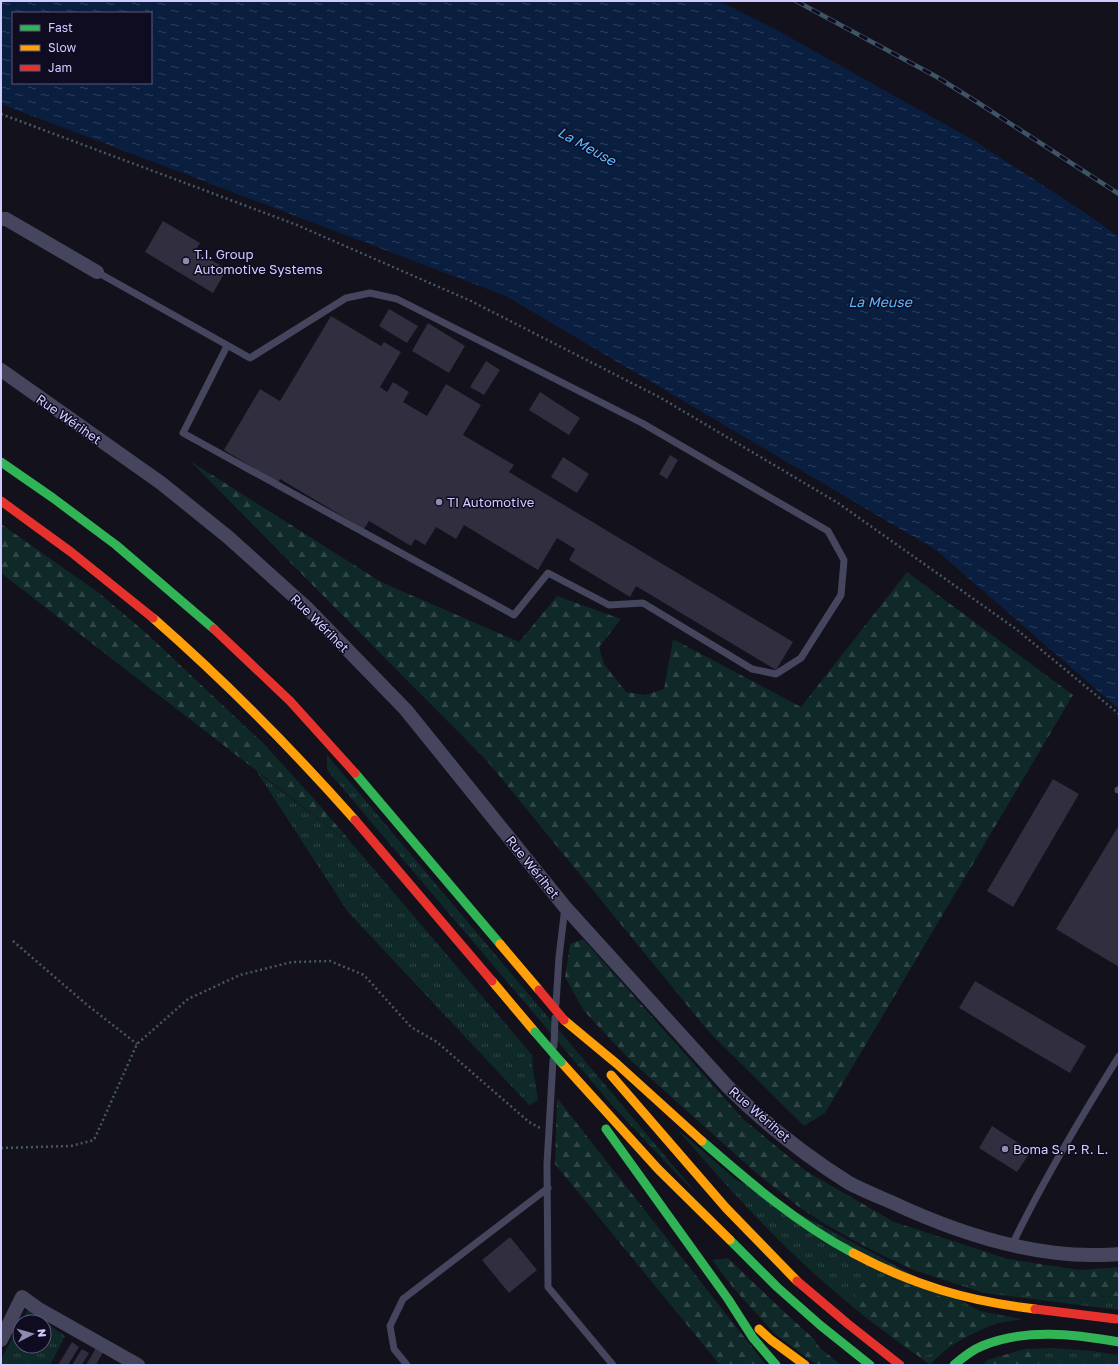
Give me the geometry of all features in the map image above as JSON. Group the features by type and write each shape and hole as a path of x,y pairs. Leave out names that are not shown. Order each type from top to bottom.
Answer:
{"highway":[{"path":"1,462 53,498 116,545 213,628 290,701 378,798 564,1020 714,1195 762,1246 828,1307 900,1365"},
{"path":"1,501 67,548 125,595 194,654 265,723 349,812 535,1032 658,1169 777,1287 820,1325 870,1365"},
{"path":"564,1020 625,1070 649,1095 768,1197 799,1220 845,1249 894,1274 943,1292 968,1299 1117,1319"},
{"path":"562,1063 599,1119 728,1299 753,1338 776,1365"},
{"path":"728,1299 771,1340 805,1365"},
{"path":"1062,1322 1117,1319"},
{"path":"954,1365 1004,1330 1027,1326"},
{"path":"982,1346 1007,1338 1035,1336 1066,1336 1119,1342"},
{"path":"882,1351 908,1365"}],"street":[{"path":"1,219 6,219 97,272"},
{"name":"Rue Wérihet","path":"1,370 161,483 228,537 308,609 406,710 565,907 728,1087 750,1109 810,1156 851,1184 942,1224 1012,1245 1047,1252 1082,1255 1119,1254"},
{"path":"1,1340 22,1297 36,1308 138,1365"}],"lane":[{"path":"97,272 250,358 346,298 370,293 397,299 642,423 828,531 844,560 841,595 801,658 776,674 752,669 643,603 609,605 548,573 514,615 183,432 228,346"},
{"path":"565,907 560,957 548,1132 548,1287 613,1365"},
{"path":"1012,1245 1031,1206 1090,1103 1119,1056"},
{"path":"407,1365 394,1349 390,1326 403,1299 548,1188"}],"path":[{"path":"13,941 86,1004 137,1044"},
{"path":"1,1148 71,1146 94,1140 137,1044 188,1000 240,974 292,962 330,961 364,975 411,1027 437,1042 529,1122 548,1132"}],"green space":[{"path":"190,461 381,582 519,642 557,596 621,619 599,647 604,664 626,692 645,695 664,689 673,639 801,707 907,572 1073,695 825,1113 804,1126 709,1032 488,762"},
{"path":"1,524 99,593 145,632 264,744 355,847 1,573"},
{"path":"327,755 698,1195 611,1104 327,770"},
{"path":"257,772 355,847 533,1056 532,1062 538,1100 529,1105 348,912"},
{"path":"583,939 743,1119 806,1171 894,1222 1008,1259 1080,1270 1119,1267 1119,1296 1038,1298 944,1280 914,1270 884,1256 825,1224 799,1207 754,1171 630,1060 584,1011 565,977 570,944"},
{"path":"557,1098 766,1365 720,1365 555,1164"},
{"path":"676,1128 735,1179 980,1311 1022,1319 995,1324 978,1331 951,1347 930,1365 885,1332 818,1278 775,1237"},
{"path":"728,1258 814,1339 819,1347 841,1365 817,1365 776,1335 735,1290 712,1260"},
{"path":"886,1277 980,1311 994,1324 921,1358 863,1315 853,1291 867,1280"},
{"path":"944,1280 1038,1298 1119,1296 1119,1310 984,1293"},
{"path":"28,1310 34,1314 26,1314"},
{"path":"52,1327 65,1336 50,1365 1,1365 1,1359 12,1339 12,1354 52,1354"},
{"path":"1053,1348 1093,1351 1119,1355 1119,1365 982,1365 988,1360 1025,1349"},
{"path":"1025,1349 1031,1349 1040,1365 982,1365 988,1360"}],"water":[{"name":"La Meuse","path":"1,1 719,1 775,29 973,140 1081,210 1119,237 1119,709 936,550 506,296 1,104"}],"building":[{"name":"T.I. Group Automotive Systems","path":"163,221 200,243 195,251 227,269 213,293 145,252"},
{"path":"389,309 418,326 407,343 379,326"},
{"name":"TI Automotive","path":"331,316 381,346 384,342 401,352 380,387 387,392 393,382 409,392 403,402 427,416 446,384 481,405 463,435 514,465 509,472 793,642 776,670 636,586 630,597 569,560 575,549 557,538 538,570 464,525 456,539 436,527 425,545 415,539 411,546 369,521 364,529 280,479 278,483 224,450 260,389 280,401"},
{"path":"428,323 465,346 449,373 412,351"},
{"path":"486,361 500,370 484,395 470,387"},
{"path":"540,392 580,418 569,435 529,410"},
{"path":"670,455 678,460 667,479 659,474"},
{"path":"563,457 589,474 577,493 551,477"},
{"path":"1053,779 1079,794 1013,907 987,891"},
{"path":"1119,825 1119,967 1056,929"},
{"path":"975,981 1086,1046 1070,1073 959,1008"},
{"name":"Boma S. P. R. L.","path":"992,1126 1031,1151 1017,1172 979,1148"},
{"path":"510,1237 537,1270 509,1293 482,1260"},
{"path":"72,1342 79,1347 68,1365 58,1365"},
{"path":"96,1348 103,1352 96,1365 86,1365"},
{"path":"82,1349 89,1353 82,1365 72,1365"}],"railway":[{"path":"796,1 937,77 1119,194"}],"traffic: fast":[{"path":"1,462 53,498 116,545 214,629"},
{"path":"355,773 500,944"},
{"path":"535,1032 561,1062"},
{"path":"606,1129 728,1299 753,1338 776,1365"},
{"path":"702,1141 774,1202 833,1242 853,1253"},
{"path":"730,1240 777,1287 820,1325 870,1365"},
{"path":"954,1365 967,1354 978,1348 998,1340 1015,1337 1050,1334 1119,1342"}],"traffic: slow":[{"path":"153,618 206,666 257,716 307,767 355,820"},
{"path":"500,944 539,990"},
{"path":"492,981 535,1032"},
{"path":"564,1020 617,1064 702,1141"},
{"path":"561,1062 658,1169 730,1240"},
{"path":"611,1075 726,1208 797,1281"},
{"path":"853,1253 897,1274 941,1290 1010,1306 1035,1309"},
{"path":"759,1329 771,1340 805,1365"}],"traffic: jam":[{"path":"1,501 71,552 153,618"},
{"path":"214,629 290,701 355,773"},
{"path":"355,820 492,981"},
{"path":"539,990 564,1020"},
{"path":"797,1281 900,1365"},
{"path":"1035,1309 1116,1319"}],"place":[{"name":"T.I. Group Automotive Systems","path":"186,261"},
{"name":"TI Automotive","path":"439,502"},
{"name":"Boma S. P. R. L.","path":"1005,1149"}]}
